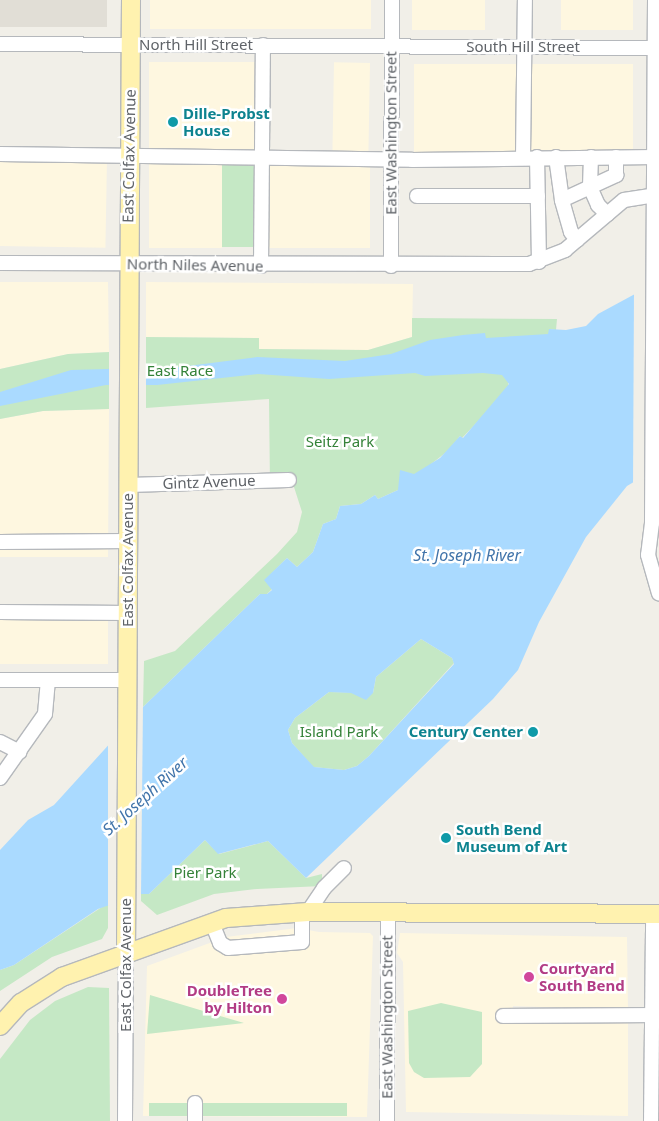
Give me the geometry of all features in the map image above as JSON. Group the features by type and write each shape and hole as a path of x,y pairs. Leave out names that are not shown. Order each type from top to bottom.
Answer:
{"main road":[{"name":"East Colfax Avenue","path":"126,954 128,698 127,264 131,0"},
{"path":"0,1026 21,1003 55,981 212,923 243,916 305,912 656,914"}],"street":[{"name":"East Washington Street","path":"391,266 392,0"},
{"path":"523,157 525,0"},
{"path":"655,0 652,522 648,555 659,593"},
{"name":"North Hill Street","path":"0,44 391,46"},
{"path":"261,266 263,45"},
{"name":"South Hill Street","path":"391,46 655,48"},
{"path":"0,154 261,156 391,160 655,157"},
{"path":"537,157 539,262 558,254 578,240 624,200 654,196"},
{"path":"556,157 562,200 571,232 578,240"},
{"path":"591,157 590,187 598,205 607,214"},
{"path":"562,200 616,175 616,157"},
{"path":"417,196 538,196"},
{"name":"North Niles Avenue","path":"0,263 391,266 539,262"},
{"name":"Gintz Avenue","path":"128,485 289,480"},
{"path":"652,522 659,538"},
{"path":"0,542 128,541"},
{"path":"0,612 128,613"},
{"path":"0,680 127,680"},
{"path":"0,778 45,714 48,680"},
{"path":"0,742 20,752"},
{"path":"212,923 220,943 228,948 302,942 305,912 324,888 344,868"},
{"name":"East Washington Street","path":"387,1121 388,912"},
{"path":"651,1121 651,1014 656,914"},
{"name":"East Colfax Avenue","path":"125,1121 126,954"},
{"path":"504,1016 651,1014"}],"shaded area":[{"path":"0,0 107,0 107,27 0,27"},
{"path":"150,0 371,0 371,29 150,29"},
{"path":"412,0 485,0 485,30 412,30"},
{"path":"561,0 633,0 633,30 561,30"},
{"path":"149,62 258,62 258,151 149,151"},
{"path":"334,62 370,63 368,154 332,153"},
{"path":"414,64 633,64 633,155 414,155"},
{"path":"0,157 107,159 105,248 0,246"},
{"path":"149,159 222,159 222,248 149,248"},
{"path":"265,163 370,163 370,248 265,248"},
{"path":"0,282 108,282 109,352 68,354 0,369"},
{"path":"146,282 413,284 412,337 368,350 259,349 259,338 146,337"},
{"path":"109,409 108,557 0,557 0,419 43,411"},
{"path":"0,615 108,615 108,664 0,664"},
{"path":"297,928 319,932 370,933 373,936 367,1117 143,1116 147,966 226,937"},
{"path":"400,933 627,937 628,1010 513,1006 512,1021 628,1023 628,1116 406,1112 403,962 397,953"}],"green space":[{"path":"222,159 257,159 257,247 222,247"},
{"name":"Seitz Park","path":"412,318 557,319 556,330 549,329 549,334 508,381 509,389 462,438 460,436 449,450 398,490 378,499 375,495 361,504 340,506 336,519 323,524 313,552 297,567 287,558 265,580 272,589 267,594 260,594 143,707 144,661 175,651 277,554 297,532 302,512 294,487 270,487 269,399 146,408 146,337 259,338 259,349 368,350 412,337"},
{"name":"East Race","path":"109,352 109,409 43,411 0,419 0,369 68,354"},
{"name":"Island Park","path":"421,639 452,658 454,663 369,756 357,766 344,770 313,767 292,743 288,730 295,718 329,692 373,693 376,677"},
{"name":"Pier Park","path":"205,840 219,854 268,841 306,878 322,874 322,886 257,889 214,894 157,915 141,901 141,894 149,894"},
{"path":"108,903 108,928 102,939 52,957 0,991 0,970 14,965"},
{"path":"88,987 109,988 110,1121 0,1121 0,1059 30,1020 55,1001"},
{"path":"150,995 210,1013 244,1023 147,1034"},
{"path":"441,1003 482,1012 482,1064 470,1077 424,1078 414,1072 409,1063 408,1011"},
{"path":"149,1103 347,1103 347,1116 149,1116"}],"water":[{"name":"St. Joseph River","path":"659,281 659,467 627,486 586,537 539,622 518,670 493,699 306,878 268,841 218,854 205,840 149,894 141,894 98,909 14,965 0,970 0,850 28,820 54,805 143,707 260,594 267,594 272,590 264,580 287,558 297,567 313,552 323,524 336,519 340,506 361,504 375,495 378,499 398,490 400,470 414,474 440,458 460,436 463,438 509,384 502,375 483,373 425,376 415,373 329,379 258,374 157,385 106,385 0,406 0,392 71,370 180,367 257,357 345,361 391,354 430,340 463,335 485,333 486,338 548,334 549,329 566,330 586,326 598,314","holes":["421,639 452,658 454,664 369,756 357,766 344,770 314,767 292,743 288,730 295,718 329,692 351,693 366,700 373,693 376,677"]}],"pier":[{"path":"658,279 659,470 633,485 634,291"},
{"path":"109,365 146,365 146,387 109,387"},
{"path":"143,704 141,896 108,906 108,744"}],"place":[{"name":"Dille-Probst House","path":"173,122"},
{"name":"Century Center","path":"533,732"},
{"name":"South Bend Museum of Art","path":"446,838"},
{"name":"Courtyard South Bend","path":"529,977"},
{"name":"DoubleTree by Hilton","path":"282,999"}]}
